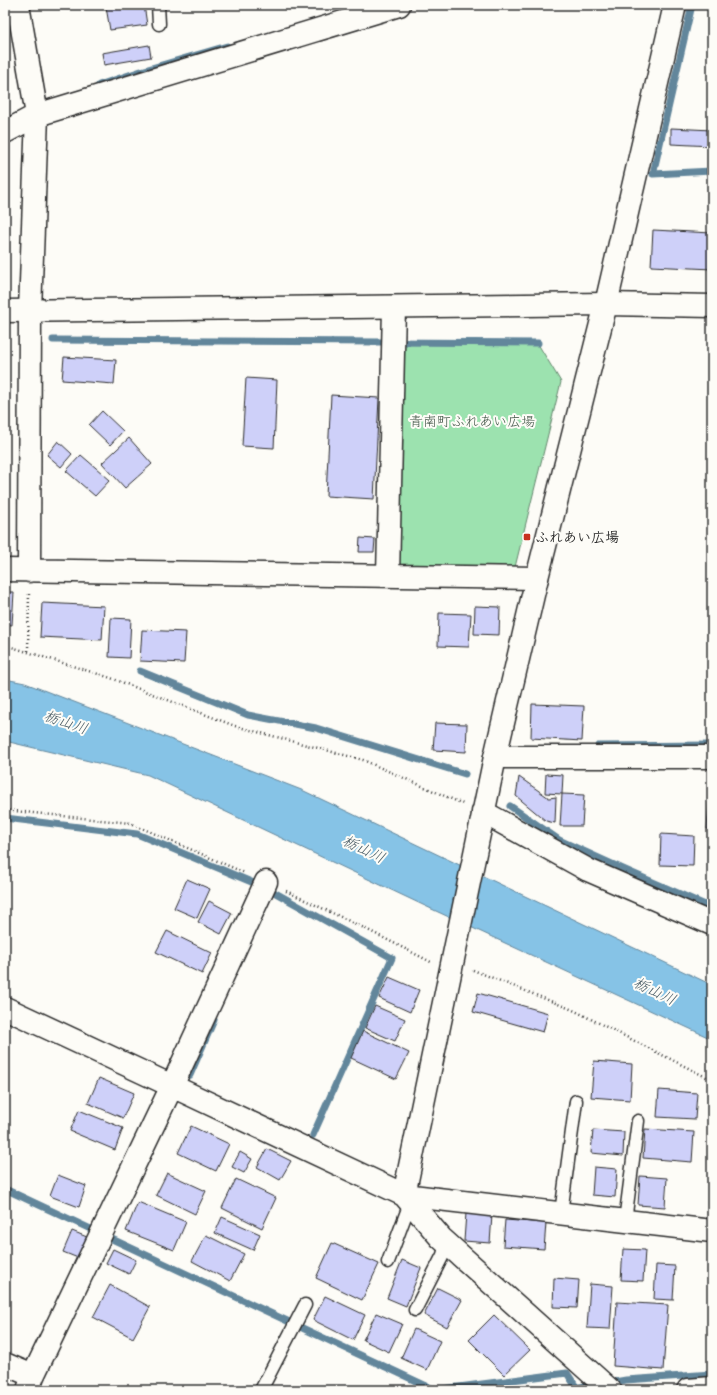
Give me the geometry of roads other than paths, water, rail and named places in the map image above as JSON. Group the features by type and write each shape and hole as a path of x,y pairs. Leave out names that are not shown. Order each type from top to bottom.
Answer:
{"street":[{"path":"18,5 37,115 30,311 29,571"},
{"path":"5,132 37,115 399,5"},
{"path":"407,1199 477,816 494,758 537,578 606,304 675,5"},
{"path":"5,311 606,304 712,306"},
{"path":"388,576 394,307"},
{"path":"5,570 537,578"},
{"path":"494,758 712,757"},
{"path":"477,816 588,870 712,924"},
{"path":"5,1364 31,1383 172,1086 266,882"},
{"path":"5,1008 172,1086 407,1199 561,1213 712,1231"},
{"path":"407,1199 446,1243 602,1383"},
{"path":"688,1390 712,1388"}],"lane":[{"path":"158,5 159,24"},
{"path":"561,1213 576,1101"},
{"path":"625,1221 638,1121"},
{"path":"388,1262 407,1199"},
{"path":"416,1310 443,1255 446,1243"},
{"path":"261,1390 305,1306"}],"water":[{"name":"栃山川","path":"5,679 25,683 304,791 712,985 712,1039 148,775 5,741"}],"waterway":[{"path":"692,5 653,174 712,171"},
{"path":"99,85 227,46"},
{"path":"53,340 538,343"},
{"path":"140,671 248,715 316,728 465,774"},
{"path":"598,746 712,745"},
{"path":"510,806 559,840 712,908"},
{"path":"5,818 137,834 261,886"},
{"path":"272,891 392,958 313,1135"},
{"path":"190,1075 214,1020"},
{"path":"5,1189 435,1390 567,1373 578,1390"},
{"path":"609,1383 626,1380 712,1374"},
{"path":"563,1390 598,1384"}],"place":[{"name":"ふれあい広場","path":"527,537"}],"park label":[{"name":"青南町ふれあい広場","path":"472,421"}]}
